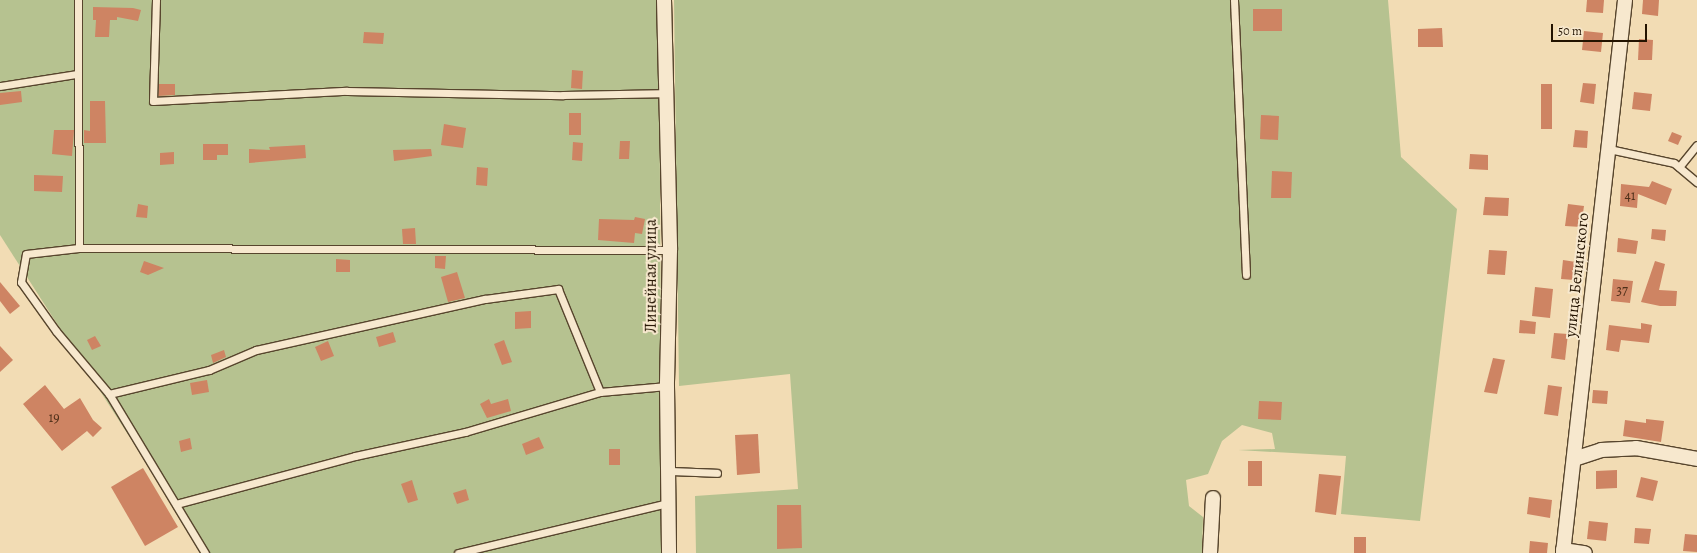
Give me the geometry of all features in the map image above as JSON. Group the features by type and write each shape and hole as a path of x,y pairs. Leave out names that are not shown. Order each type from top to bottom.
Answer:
{"street":[{"name":"Линейная улица","path":"664,0 665,93 670,250 667,386 669,553"},
{"name":"улица Белинского","path":"1563,551 1625,0"},
{"path":"1574,459 1601,450 1636,448 1697,459"},
{"path":"1210,553 1213,498"},
{"path":"1563,551 1585,553"}],"lane":[{"path":"78,0 77,74 79,248"},
{"path":"156,0 153,101 347,91 563,96 665,93"},
{"path":"1234,0 1246,274"},
{"path":"0,86 77,74"},
{"path":"1680,167 1697,145"},
{"path":"1608,149 1674,163 1697,182"},
{"path":"205,553 109,394 56,331 21,282 26,254 79,248 670,250"},
{"path":"109,394 209,370 256,350 485,299 558,289 600,392"},
{"path":"176,504 355,456 465,432 600,392 667,386"},
{"path":"668,471 717,473"},
{"path":"458,553 668,503"}],"green space":[{"path":"0,0 659,0 662,553 209,553 127,433 0,235"},
{"path":"674,0 1388,0 1401,157 1457,209 1420,521 1341,514 1346,456 1238,450 1275,449 1272,433 1242,425 1222,441 1208,474 1186,480 1189,506 1203,517 1202,553 696,553 695,496 798,489 790,374 679,386"}],"building":[{"path":"1587,0 1604,0 1603,13 1586,12"},
{"path":"1643,0 1659,0 1658,16 1642,14"},
{"path":"93,7 133,8 141,10 138,21 117,17 117,20 110,20 109,37 95,37 96,20 93,20"},
{"path":"1253,9 1282,9 1282,31 1253,31"},
{"path":"1442,28 1443,47 1418,47 1418,29"},
{"path":"1584,31 1603,33 1601,52 1582,50"},
{"path":"364,32 384,33 383,44 363,43"},
{"path":"1639,39 1653,40 1652,60 1638,60"},
{"path":"572,70 583,71 582,89 571,88"},
{"path":"1583,83 1596,84 1594,104 1580,102"},
{"path":"159,84 175,84 175,95 158,96"},
{"path":"1541,84 1552,84 1552,129 1541,129"},
{"path":"21,91 22,102 0,105 0,93"},
{"path":"1634,92 1652,94 1650,111 1632,109"},
{"path":"90,101 105,101 106,143 84,143 84,130 90,131"},
{"path":"569,113 581,113 581,135 569,135"},
{"path":"1261,115 1279,116 1278,140 1260,139"},
{"path":"444,124 466,128 463,148 441,145"},
{"path":"54,130 74,130 72,156 52,154"},
{"path":"1575,130 1588,131 1587,148 1573,147"},
{"path":"1672,132 1682,136 1678,145 1668,141"},
{"path":"620,141 630,141 629,159 619,159"},
{"path":"573,142 583,143 582,161 572,160"},
{"path":"203,144 228,144 228,155 217,155 217,160 203,160"},
{"path":"305,145 306,158 249,163 249,149 270,150 269,147"},
{"path":"431,149 432,156 394,161 393,150"},
{"path":"174,152 174,164 160,165 160,153"},
{"path":"1470,154 1488,155 1488,170 1469,169"},
{"path":"477,167 488,168 487,186 476,185"},
{"path":"1272,171 1292,172 1291,198 1271,198"},
{"path":"34,175 63,176 62,192 34,191"},
{"path":"1652,181 1672,189 1666,205 1638,194 1637,208 1620,206 1621,184 1649,187"},
{"path":"1485,197 1509,198 1508,216 1483,215"},
{"path":"138,204 148,206 147,218 136,217"},
{"path":"1568,204 1584,206 1581,227 1565,226"},
{"path":"635,217 645,219 642,234 635,233 634,243 598,240 599,219 634,220"},
{"path":"415,228 416,244 403,244 402,229"},
{"path":"1652,229 1666,230 1665,241 1651,239"},
{"path":"1618,238 1638,241 1636,254 1617,252"},
{"path":"1489,250 1507,251 1505,275 1487,274"},
{"path":"435,256 446,256 445,269 435,268"},
{"path":"336,259 350,260 350,272 336,272"},
{"path":"1563,260 1576,262 1574,280 1561,279"},
{"path":"144,261 164,268 148,275 140,272"},
{"path":"1655,261 1665,264 1659,290 1677,291 1676,306 1660,306 1641,302"},
{"path":"457,272 465,298 448,302 441,277"},
{"path":"1613,279 1633,281 1630,303 1611,301"},
{"path":"0,282 20,306 10,314 0,301"},
{"path":"1535,287 1553,289 1550,318 1532,316"},
{"path":"531,311 531,328 515,329 515,312"},
{"path":"1520,320 1536,322 1535,334 1519,333"},
{"path":"1641,323 1652,325 1649,343 1621,340 1619,352 1606,350 1609,325 1641,329"},
{"path":"393,332 396,342 379,347 376,337"},
{"path":"1554,333 1568,334 1565,360 1551,358"},
{"path":"95,336 101,346 92,350 87,340"},
{"path":"504,340 512,362 502,365 494,344"},
{"path":"328,341 334,356 321,361 315,347"},
{"path":"0,346 13,360 0,372"},
{"path":"224,350 226,357 213,363 211,355"},
{"path":"1493,358 1505,360 1497,394 1484,392"},
{"path":"207,380 209,392 192,395 190,383"},
{"path":"45,385 64,409 80,398 93,420 102,428 93,437 87,431 62,451 23,404"},
{"path":"1548,385 1562,387 1558,416 1544,414"},
{"path":"1593,390 1608,391 1607,404 1592,403"},
{"path":"489,399 491,404 508,399 511,411 487,418 480,404"},
{"path":"1259,401 1282,402 1281,420 1258,419"},
{"path":"1646,419 1664,421 1661,442 1623,436 1625,420 1646,423"},
{"path":"758,434 760,473 737,475 735,435"},
{"path":"539,437 544,448 526,455 522,444"},
{"path":"190,438 192,449 181,452 179,441"},
{"path":"609,449 620,449 620,465 609,465"},
{"path":"1248,461 1262,461 1262,486 1248,486"},
{"path":"143,468 178,527 145,546 111,487"},
{"path":"1617,470 1617,488 1596,489 1596,471"},
{"path":"1319,474 1341,476 1336,515 1315,512"},
{"path":"1641,477 1658,481 1653,501 1636,497"},
{"path":"412,480 418,500 408,503 401,484"},
{"path":"466,489 469,500 457,504 453,493"},
{"path":"1529,497 1552,500 1550,518 1527,514"},
{"path":"777,505 801,505 802,548 777,549"},
{"path":"1589,521 1608,523 1606,541 1587,539"},
{"path":"1635,528 1651,529 1649,544 1634,543"},
{"path":"1685,534 1697,535 1697,552 1683,551"},
{"path":"1354,537 1366,537 1366,553 1354,553"},
{"path":"1530,541 1548,543 1547,553 1529,553"}]}
